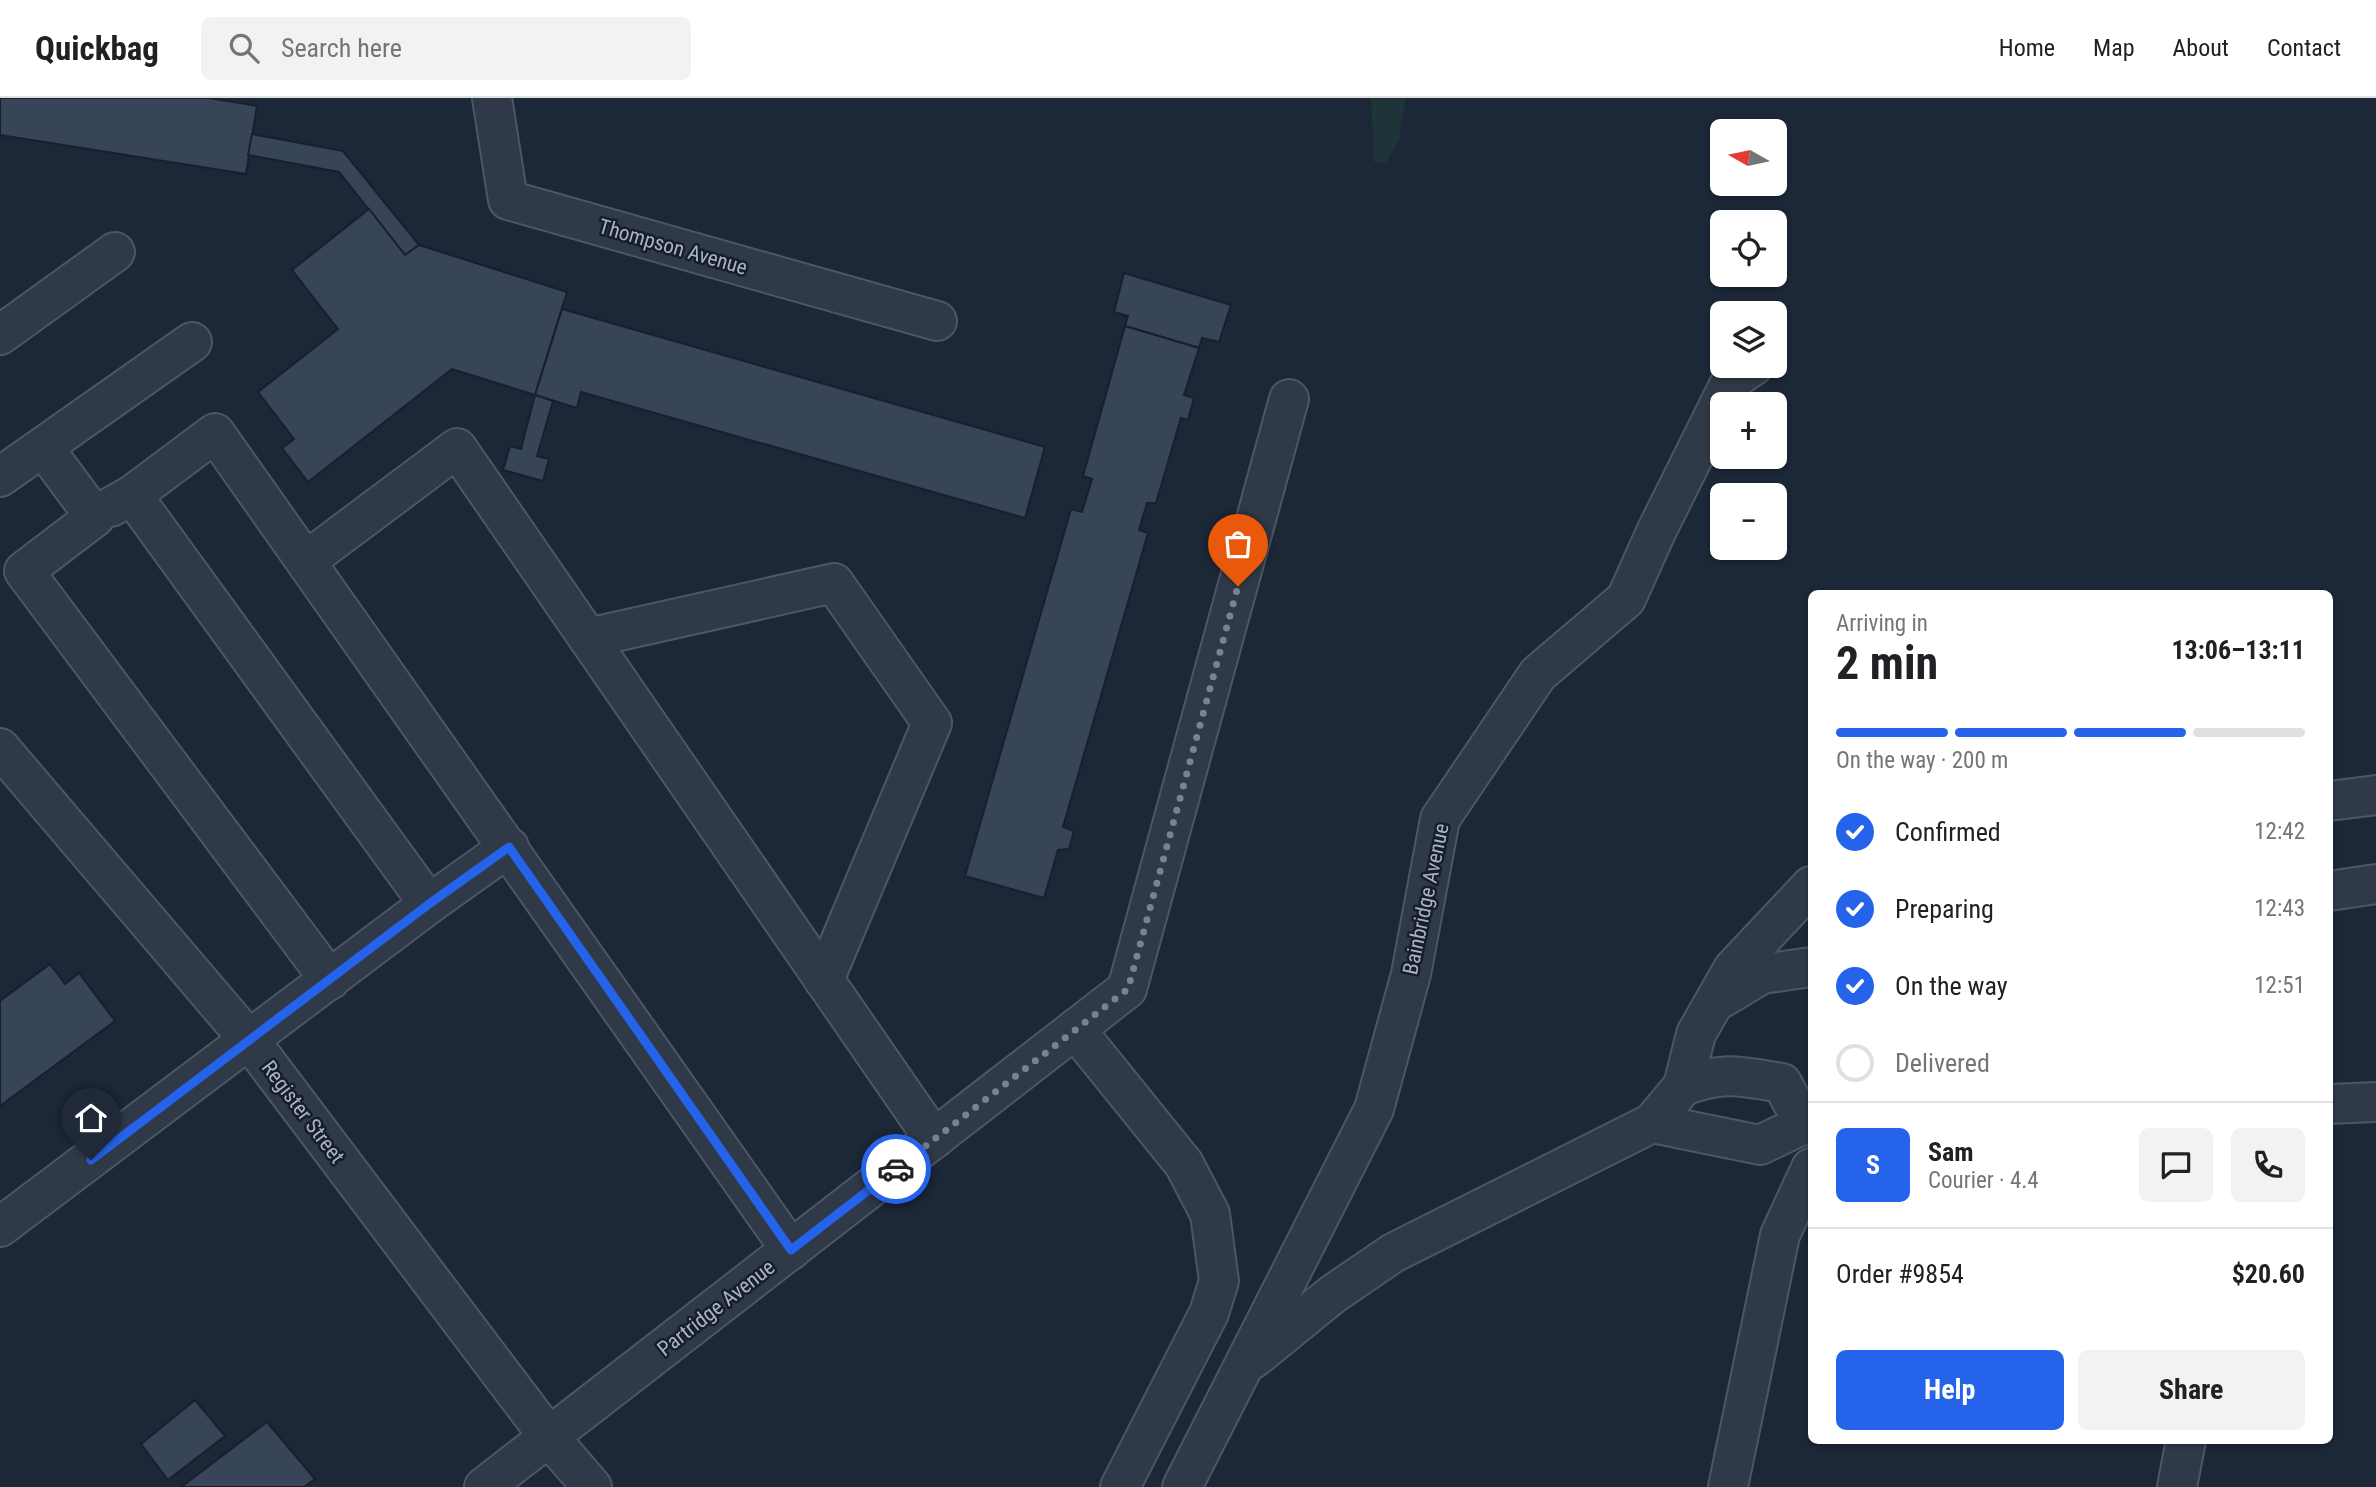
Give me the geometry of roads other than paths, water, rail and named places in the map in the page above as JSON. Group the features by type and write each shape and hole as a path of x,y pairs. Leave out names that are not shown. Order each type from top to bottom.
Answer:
{"street":[{"name":"Thompson Avenue","path":"492,98 508,200 937,321"},
{"path":"0,335 115,252"},
{"path":"0,477 192,342"},
{"name":"Bainbridge Avenue","path":"1181,1487 1374,1109 1410,974 1440,819 1538,674 1626,599 1731,381 1735,378"},
{"name":"Partridge Avenue","path":"484,1487 1128,989 1289,398"},
{"path":"330,980 24,571 95,517 132,495 215,433 791,1250"},
{"path":"43,447 95,517"},
{"path":"306,561 457,448 934,1139"},
{"path":"132,495 429,904"},
{"path":"588,638 834,583 933,723 824,980"},
{"name":"Register Street","path":"0,748 250,1041 550,1437 592,1487"},
{"path":"2333,800 2376,795"},
{"path":"0,1227 429,904 509,847"},
{"path":"2333,890 2376,884"},
{"path":"1243,1367 1333,1294 1393,1253 1652,1123 1683,1086 1696,1034 1734,969 1808,889"},
{"path":"1712,1005 1762,974 1808,967"},
{"path":"1075,1029 1184,1164 1210,1214 1219,1281 1209,1313 1120,1487"},
{"path":"1652,1123 1760,1145 1807,1125 1782,1083 1730,1074 1707,1077 1683,1086"},
{"path":"2333,1104 2376,1101"},
{"path":"1728,1487 1780,1236 1808,1175"},
{"path":"2177,1487 2185,1444"}]}
